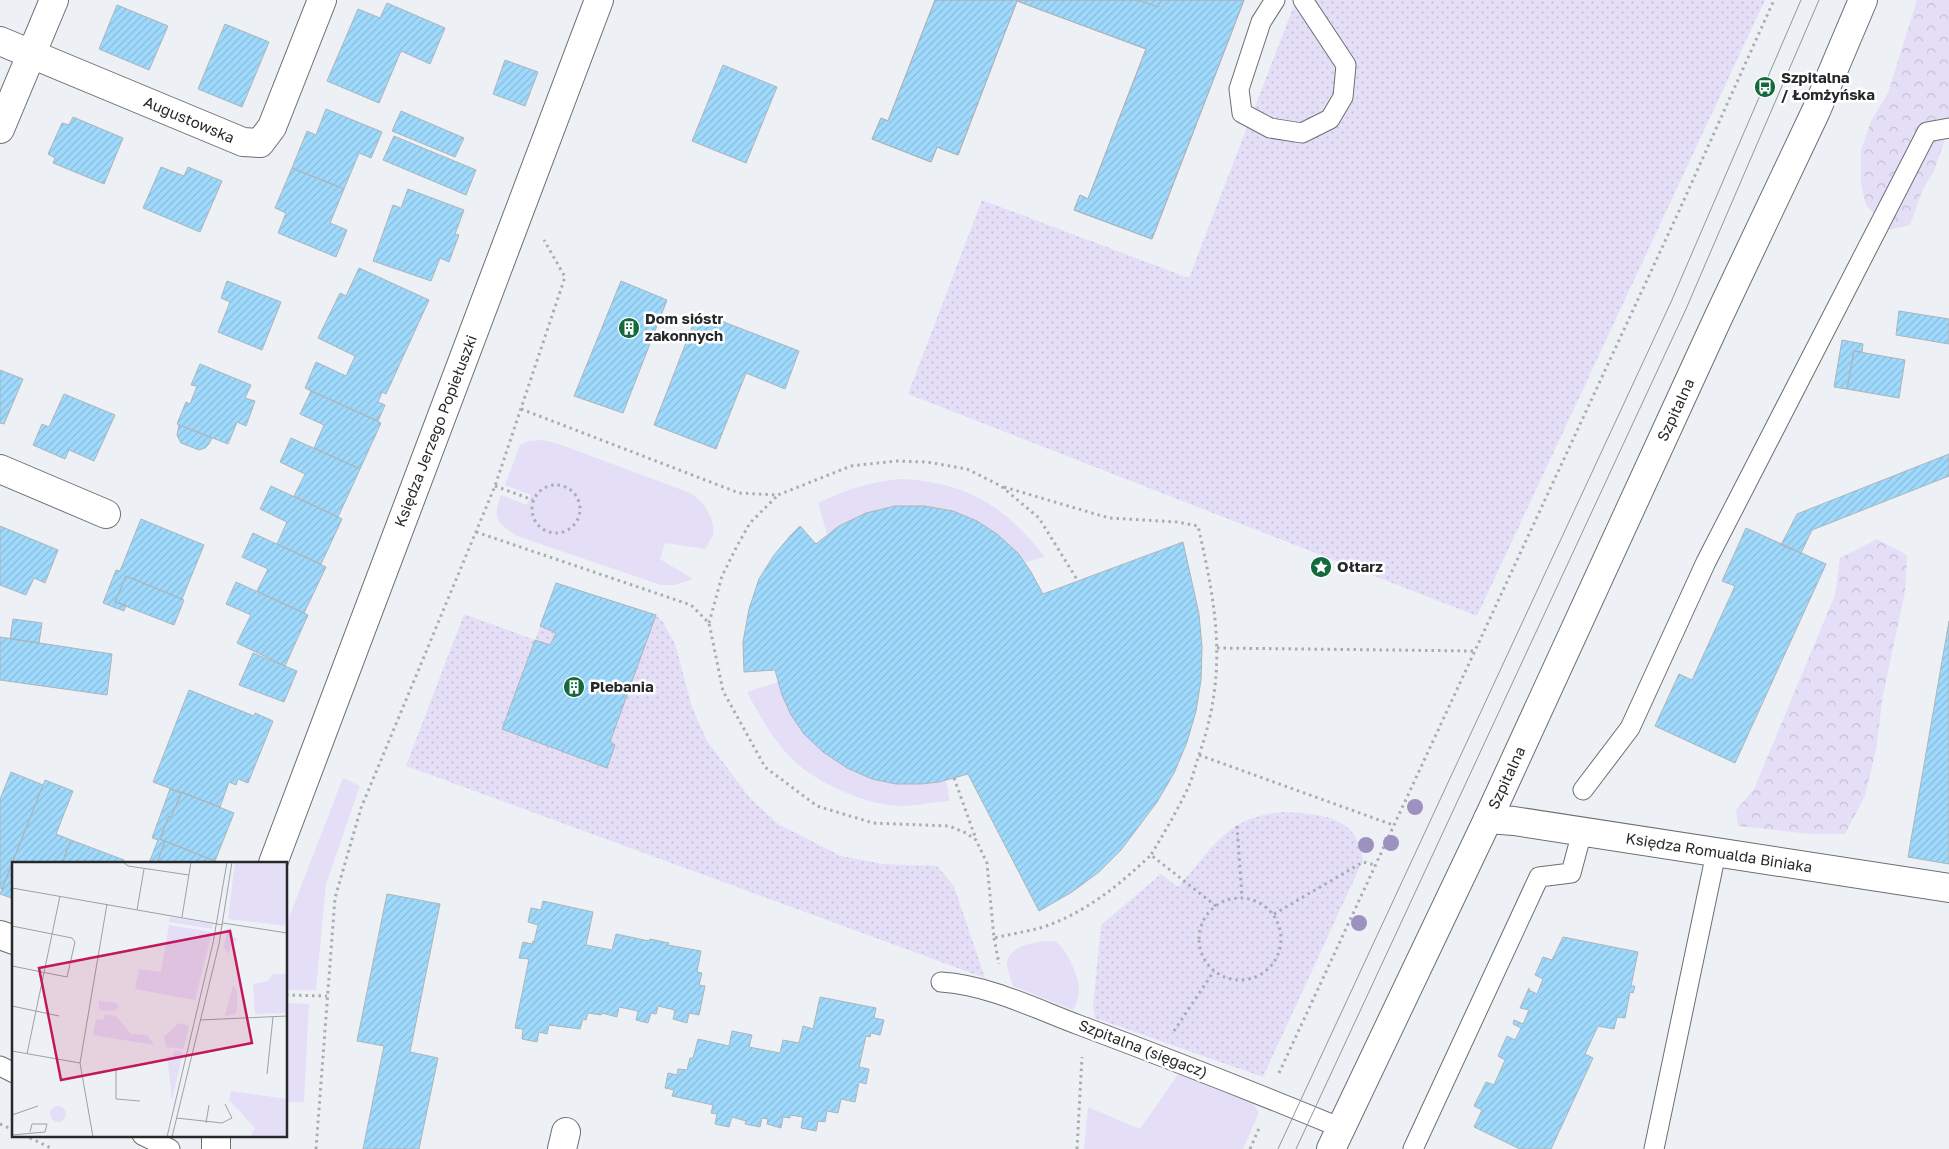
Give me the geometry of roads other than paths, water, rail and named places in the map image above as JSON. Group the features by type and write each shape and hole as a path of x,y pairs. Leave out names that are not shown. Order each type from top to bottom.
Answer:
{"street":[{"path":"0,129 54,0"},
{"name":"Augustowska","path":"31,55 243,142 260,143 272,127 322,0"},
{"name":"Księdza Jerzego Popiełuszki","path":"273,862 598,0"},
{"name":"Szpitalna","path":"1336,1138 1488,819 1714,327 1816,111 1863,0"},
{"path":"0,42 31,55"},
{"path":"0,469 106,514"},
{"name":"Księdza Romualda Biniaka","path":"1488,819 1949,888"},
{"path":"0,935 12,939"},
{"path":"216,1136 216,1149"}],"lane":[{"path":"1275,0 1261,22 1239,89 1242,113 1270,128 1302,132 1330,119 1343,96 1346,65 1303,0"},
{"path":"1582,790 1630,728 1706,562 1927,132 1949,128"},
{"path":"1413,1149 1539,877 1571,873 1582,832"},
{"path":"1654,1149 1716,852"},
{"name":"Szpitalna (sięgacz)","path":"941,982 960,983 998,994 1273,1099 1336,1138"},
{"path":"0,1066 12,1072"},
{"path":"144,1136 170,1149"}],"tram line":[{"path":"1278,1149 1671,302 1801,0"},
{"path":"1296,1149 1686,309 1819,0"}],"place":[{"name":"Szpitalna / Łomżyńska","path":"1765,87"},
{"name":"Dom sióstr zakonnych","path":"629,328"},
{"name":"Ołtarz","path":"1321,567"},
{"name":"Plebania","path":"574,687"}]}
